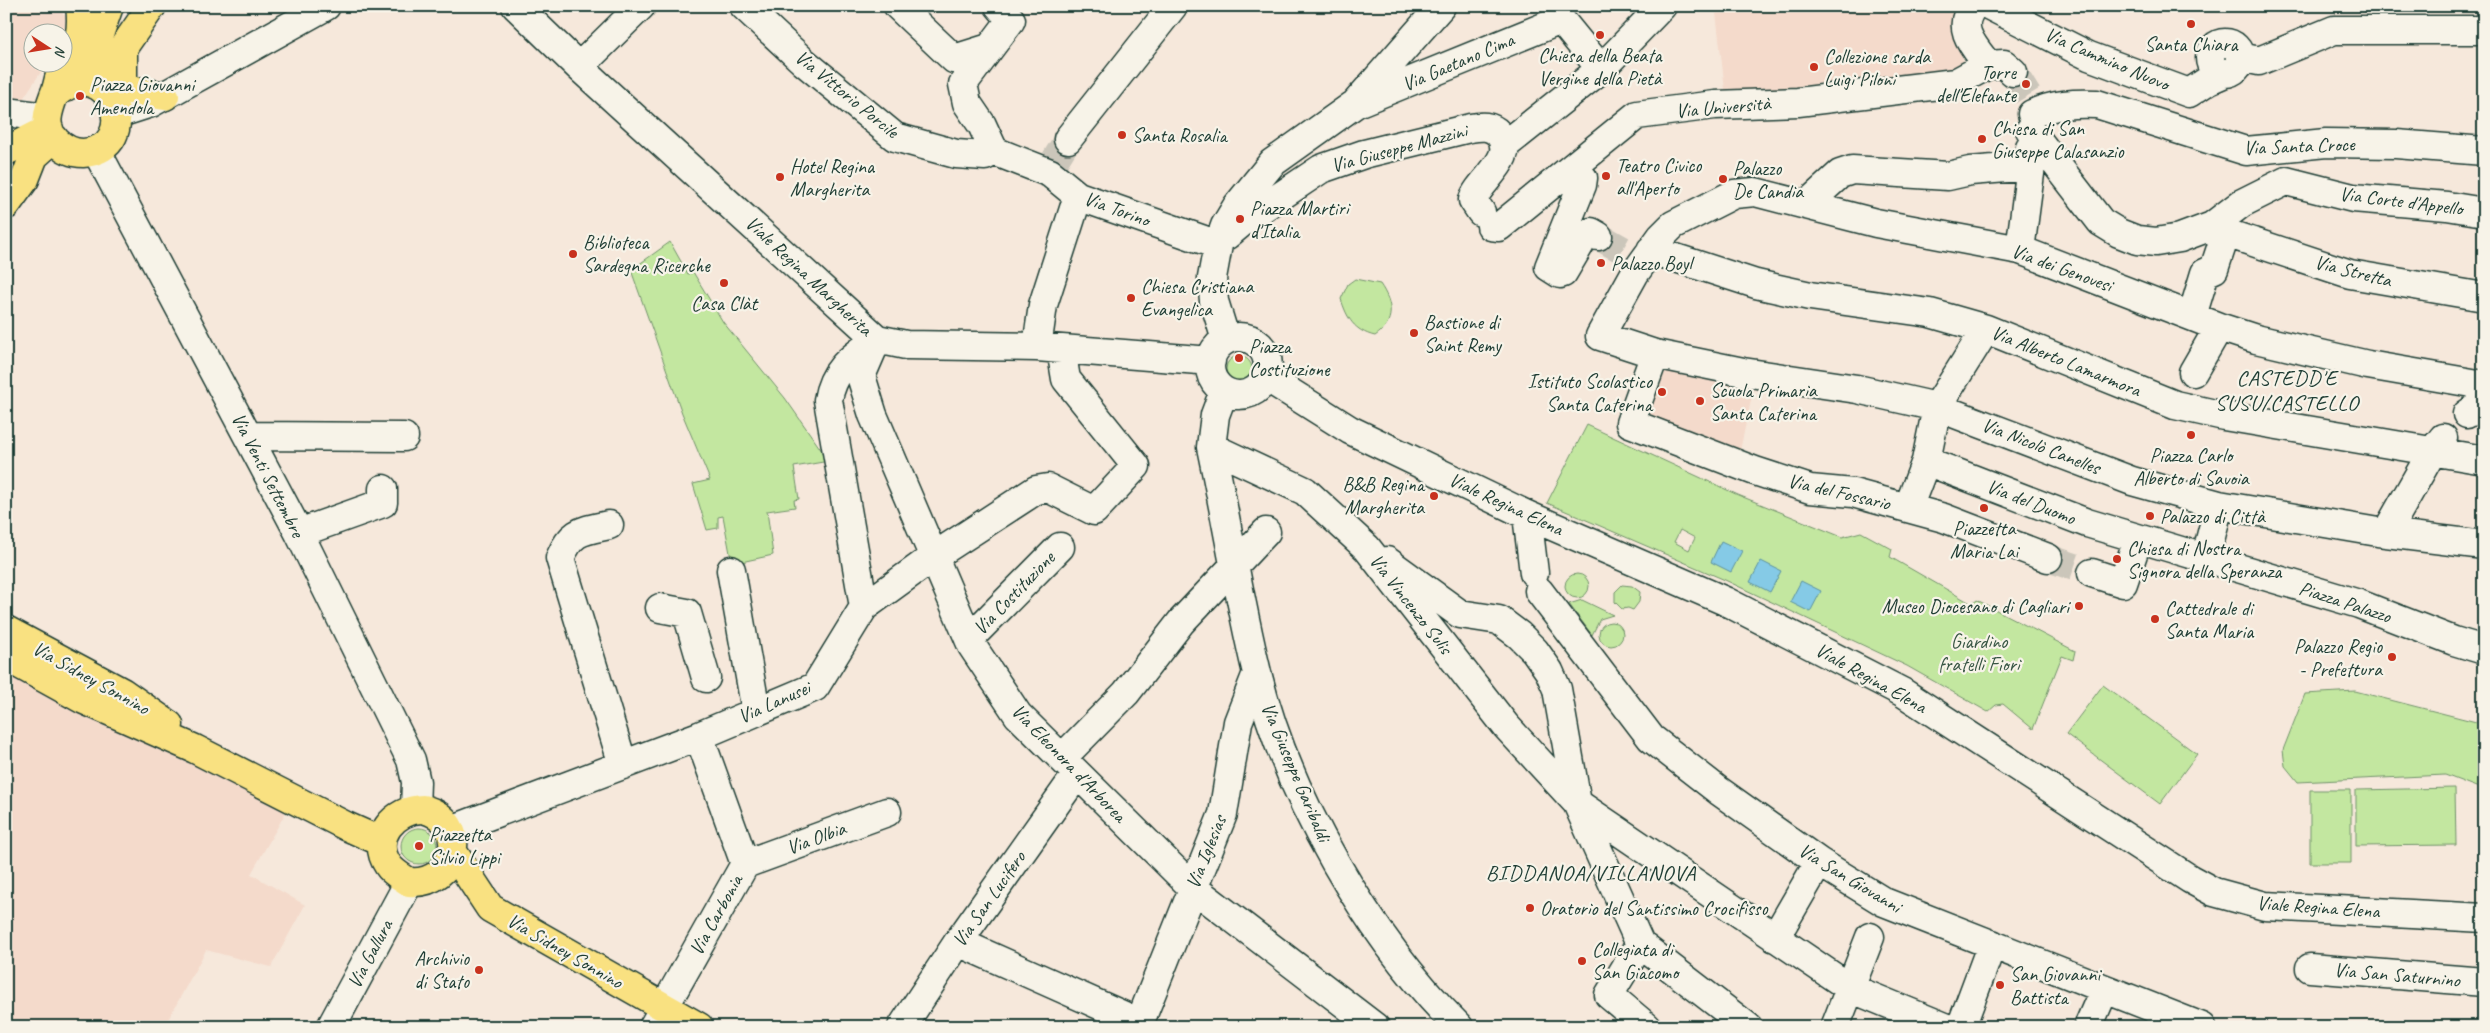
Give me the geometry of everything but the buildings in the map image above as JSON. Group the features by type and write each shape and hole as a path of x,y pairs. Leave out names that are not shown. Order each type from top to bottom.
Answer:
{"main road":[{"path":"6,151 51,120 61,71 75,52 82,26 80,6"},
{"path":"94,84 90,60 109,6"},
{"path":"94,84 152,6"},
{"path":"123,47 123,83 130,90 165,96"},
{"path":"6,205 24,178 51,120 63,88 74,83 94,84 107,92 114,102 117,114 113,135 96,150 88,152 71,151 51,120"},
{"name":"Via Sidney Sonnino","path":"6,630 126,695 157,715 195,749"},
{"name":"Via Sidney Sonnino","path":"6,657 82,699 195,749 346,826 382,842"},
{"path":"415,809 436,814 452,841 447,865 437,875 424,880 409,882 389,866 383,854 382,842 386,828 396,816 415,809"},
{"name":"Via Sidney Sonnino","path":"452,841 490,908 659,1017 699,1027"}],"street":[{"path":"117,114 138,109 165,96 326,6"},
{"name":"Viale Regina Margherita","path":"516,6 877,339 906,345 1218,351"},
{"path":"579,66 641,6"},
{"name":"Via Vittorio Porcile","path":"744,6 804,62 895,137 956,154 985,156 994,151"},
{"path":"898,6 954,59 989,48"},
{"path":"994,151 982,125 967,103 963,84 1011,20 999,6"},
{"path":"1058,157 1173,6"},
{"path":"1218,351 1245,338 1258,344 1267,359 1266,377 1259,388 1249,394 1233,395 1224,391 1211,376 1218,351 1212,278 1218,245 1225,226 1237,206 1272,163 1355,104 1441,6"},
{"path":"1504,146 1601,69 1662,6"},
{"name":"Via Università","path":"1504,146 1502,158 1475,192 1473,200 1486,219 1499,227 1637,115 1716,105 1798,102 1955,83 2001,68 1971,44 1965,24 1970,10 1974,6"},
{"name":"Via Cammino Nuovo","path":"1990,6 2089,56 2189,93 2233,65 2259,61 2334,30 2484,30"},
{"name":"Via Gaetano Cima","path":"1355,104 1561,20 1601,69"},
{"name":"Via Santa Croce","path":"2040,162 2030,114 2046,107 2072,103 2097,104 2246,151 2326,143 2396,144 2484,150"},
{"path":"6,112 51,120"},
{"name":"Via Giuseppe Mazzini","path":"1218,245 1245,220 1321,169 1364,154 1478,126 1494,129 1503,140 1504,146"},
{"name":"Via Venti Settembre","path":"96,150 299,534 411,760 416,782 415,809"},
{"name":"Via Torino","path":"994,151 1058,157 1078,196 1218,245"},
{"path":"1806,205 1840,174 1852,170 1948,176 1970,171 2040,162 2020,250"},
{"name":"Via Corte d'Appello","path":"2040,162 2101,222 2119,233 2137,240 2156,242 2219,230 2242,203 2286,181 2353,198 2448,206 2484,212"},
{"path":"1572,168 1583,178 1582,185 1549,267 1560,274 1563,273 1586,234 1591,232 1598,236"},
{"name":"Via dei Genovesi","path":"1600,336 1639,259 1673,226 1734,194 1755,192 1876,223 2020,250 2219,328 2256,339 2368,365 2484,385"},
{"path":"1049,348 1043,305 1078,196"},
{"path":"2192,316 2205,273 2214,269 2219,230"},
{"name":"Via Stretta","path":"2219,230 2350,274 2484,297"},
{"name":"Via Alberto Lamarmora","path":"1639,259 1810,296 1930,313 1986,329 2174,405 2224,416 2439,444 2484,460"},
{"path":"2193,372 2219,328"},
{"path":"1908,508 1926,461 1937,407 1986,329"},
{"name":"Via Nicolò Canelles","path":"1600,336 1655,354 1743,372 1858,389 1937,407 2132,481 2219,506 2386,533 2484,545"},
{"path":"864,607 828,400 831,382 847,361 877,339"},
{"name":"Via Eleonora d'Arborea","path":"877,339 861,376 873,415 969,640 999,689 1018,714 1192,887 1375,1027"},
{"name":"Via Lanusei","path":"452,841 623,764 699,736 815,686 864,607 934,557 1036,490 1048,488 1094,511 1136,466 1066,379 1049,348"},
{"name":"Via del Fossario","path":"1655,354 1630,423 1755,471 1810,489 1853,493 1944,518 2048,558"},
{"name":"Viale Regina Elena","path":"1266,377 1350,430 1527,515 1725,601 1902,692 2190,880 2214,892 2265,906 2484,918"},
{"name":"Via Giuseppe Garibaldi","path":"1224,391 1215,415 1211,447 1257,673 1275,733 1321,839 1360,902 1402,962 1458,1027"},
{"path":"248,436 404,437"},
{"path":"2386,533 2439,444"},
{"name":"Via Vincenzo Sulis","path":"1211,447 1305,491 1367,548 1506,726 1577,803"},
{"name":"Via del Duomo","path":"1926,461 2042,506 2138,539"},
{"path":"299,534 383,504 383,489"},
{"path":"2205,560 2219,506"},
{"name":"Via San Giovanni","path":"1527,515 1536,582 1567,627 1651,738 1719,791 1819,862 1884,902 2202,1027"},
{"path":"609,525 584,531 568,540 560,558 623,764"},
{"name":"Via San Lucifero","path":"902,1027 1070,765 1181,622 1266,532"},
{"path":"2092,573 2123,583 2138,539"},
{"name":"Piazza Palazzo","path":"2138,539 2359,604 2454,641 2484,650"},
{"name":"Via Costituzione","path":"969,640 1060,546"},
{"path":"1367,548 1414,578 1460,614 1499,620 1535,651 1549,671 1557,688 1577,803 1640,944 1748,1027"},
{"path":"730,570 756,711"},
{"path":"660,608 687,613 706,678"},
{"name":"Via Iglesias","path":"1139,1025 1192,887 1223,814 1238,722 1257,673"},
{"name":"Via Carbonia","path":"659,1017 746,864 699,736"},
{"path":"1577,803 1850,988 1946,1027"},
{"name":"Via Olbia","path":"746,864 887,812"},
{"path":"1775,938 1819,862"},
{"name":"Via Gallura","path":"331,1027 409,882"},
{"path":"1835,1027 1870,937"},
{"path":"958,942 1139,1025"},
{"path":"1640,944 1610,995 1647,1027"},
{"path":"1960,1027 1992,944"},
{"name":"Via San Saturnino","path":"2310,968 2484,982"},
{"path":"2088,1027 2104,990"}],"shaded area":[{"path":"6,6 53,6 73,22 72,24 72,22 22,22 22,72 41,72 6,124"},
{"path":"1719,6 1956,6 1964,71 1726,98 1716,13"},
{"name":"Scuola Primaria Santa Caterina","path":"1664,360 1755,382 1739,455 1642,420"},
{"path":"6,653 286,812 251,874 305,905 271,967 206,950 164,1027 6,1027"}],"green space":[{"path":"670,242 688,274 693,272 723,322 785,398 829,461 794,467 799,499 794,500 795,507 767,511 773,555 732,564 723,516 718,517 718,528 707,530 693,484 710,480 682,413 631,270"},
{"path":"1355,279 1380,284 1388,298 1390,305 1389,318 1382,331 1375,336 1362,331 1352,323 1343,306 1341,299 1348,284"},
{"path":"1239,356 1248,360 1252,369 1248,378 1239,382 1230,378 1226,369 1230,360"},
{"name":"Giardino fratelli Fiori","path":"1587,425 1738,495 1842,537 1861,532 1892,549 1890,557 1972,604 1977,600 2075,651 2073,660 2062,656 2033,729 2003,704 1996,705 1988,712 1907,666 1725,580 1547,503","holes":["1680,530 1695,538 1689,550 1674,542"]},
{"path":"1577,574 1586,577 1589,586 1586,595 1577,598 1568,595 1565,586 1568,577"},
{"path":"1622,585 1632,586 1640,592 1639,602 1633,610 1628,608 1622,609 1615,602 1615,592"},
{"path":"1582,600 1613,615 1600,619 1592,635 1569,604"},
{"path":"1611,622 1620,625 1623,634 1620,643 1611,646 1602,643 1599,634 1602,625"},
{"path":"2103,685 2197,754 2160,804 2066,734"},
{"path":"2355,691 2484,724 2484,790 2445,775 2298,782 2285,766 2283,750 2305,694"},
{"path":"2455,788 2456,845 2356,846 2356,790"},
{"path":"2310,790 2351,790 2351,863 2310,863"},
{"path":"419,828 431,834 437,846 431,858 419,864 407,858 401,846 407,834"}],"water":[{"path":"1721,541 1742,551 1731,572 1711,562"},
{"path":"1761,561 1781,571 1770,592 1750,582"},
{"path":"1801,581 1821,591 1810,612 1790,602"}],"tunnel":[{"path":"2013,72 2029,98"},
{"path":"1055,160 1068,139"},
{"path":"1598,236 1628,253"},
{"path":"2048,558 2092,573"}],"place":[{"name":"Santa Chiara","path":"2191,24"},
{"name":"Chiesa della Beata Vergine della Pietà","path":"1600,35"},
{"name":"Collezione sarda Luigi Piloni","path":"1814,67"},
{"name":"Torre dell'Elefante","path":"2026,84"},
{"name":"Piazza Giovanni Amendola","path":"80,96"},
{"name":"Santa Rosalia","path":"1122,135"},
{"name":"Chiesa di San Giuseppe Calasanzio","path":"1982,139"},
{"name":"Teatro Civico all'Aperto","path":"1606,176"},
{"name":"Hotel Regina Margherita","path":"780,177"},
{"name":"Palazzo De Candia","path":"1723,179"},
{"name":"Piazza Martiri d'Italia","path":"1240,219"},
{"name":"Biblioteca Sardegna Ricerche","path":"573,254"},
{"name":"Palazzo Boyl","path":"1601,263"},
{"name":"Casa Clàt","path":"724,283"},
{"name":"Chiesa Cristiana Evangelica","path":"1131,298"},
{"name":"Bastione di Saint Remy","path":"1414,333"},
{"name":"Piazza Costituzione","path":"1239,358"},
{"name":"Istituto Scolastico Santa Caterina","path":"1662,392"},
{"name":"Scuola Primaria Santa Caterina","path":"1700,401"},
{"name":"Piazza Carlo Alberto di Savoia","path":"2191,435"},
{"name":"B&B Regina Margherita","path":"1434,496"},
{"name":"Piazzetta Maria Lai","path":"1984,508"},
{"name":"Palazzo di Città","path":"2150,516"},
{"name":"Chiesa di Nostra Signora della Speranza","path":"2117,559"},
{"name":"Museo Diocesano di Cagliari","path":"2079,606"},
{"name":"Cattedrale di Santa Maria","path":"2155,619"},
{"name":"Palazzo Regio - Prefettura","path":"2392,657"},
{"name":"Piazzetta Silvio Lippi","path":"419,846"},
{"name":"Oratorio del Santissimo Crocifisso","path":"1530,908"},
{"name":"Collegiata di San Giacomo","path":"1582,961"},
{"name":"Archivio di Stato","path":"479,970"},
{"name":"San Giovanni Battista","path":"2000,985"}],"district":[{"name":"CASTEDD'E SUSU/CASTELLO","path":"2287,390"},
{"name":"BIDDANOA/VILLANOVA","path":"1591,873"}]}
